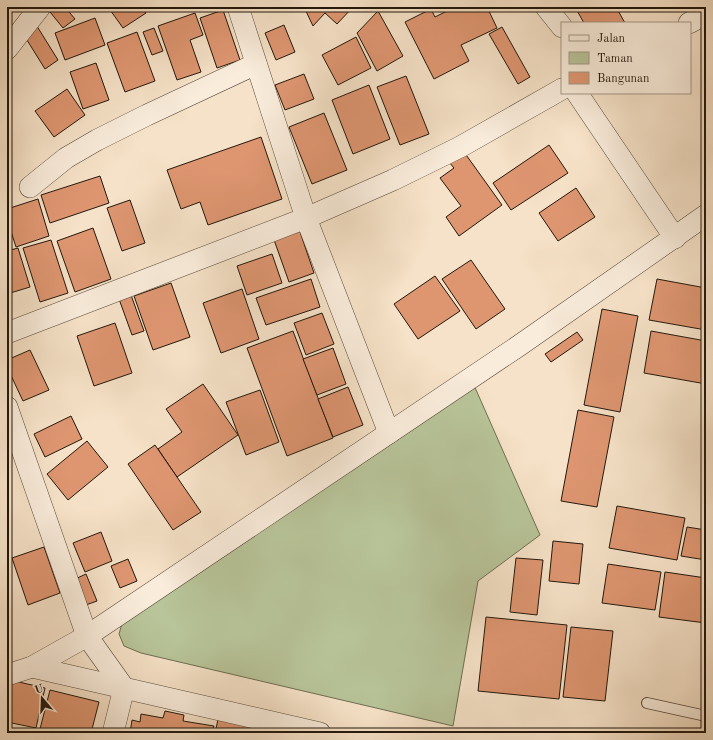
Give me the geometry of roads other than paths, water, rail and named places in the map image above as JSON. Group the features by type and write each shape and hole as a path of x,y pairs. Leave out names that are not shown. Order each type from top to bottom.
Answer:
{"street":[{"path":"7,49 40,7"},
{"path":"238,7 306,218 389,433"},
{"path":"546,7 561,27"},
{"path":"691,22 706,14"},
{"path":"30,187 66,158 97,140 256,64"},
{"path":"7,333 306,218 393,180 460,147 561,90"},
{"path":"578,94 675,238"},
{"path":"7,675 32,667 87,636 389,433 675,238 706,215"},
{"path":"7,407 87,636 124,688 114,733"},
{"path":"32,667 315,733"}],"lane":[{"path":"647,703 706,716"}]}
